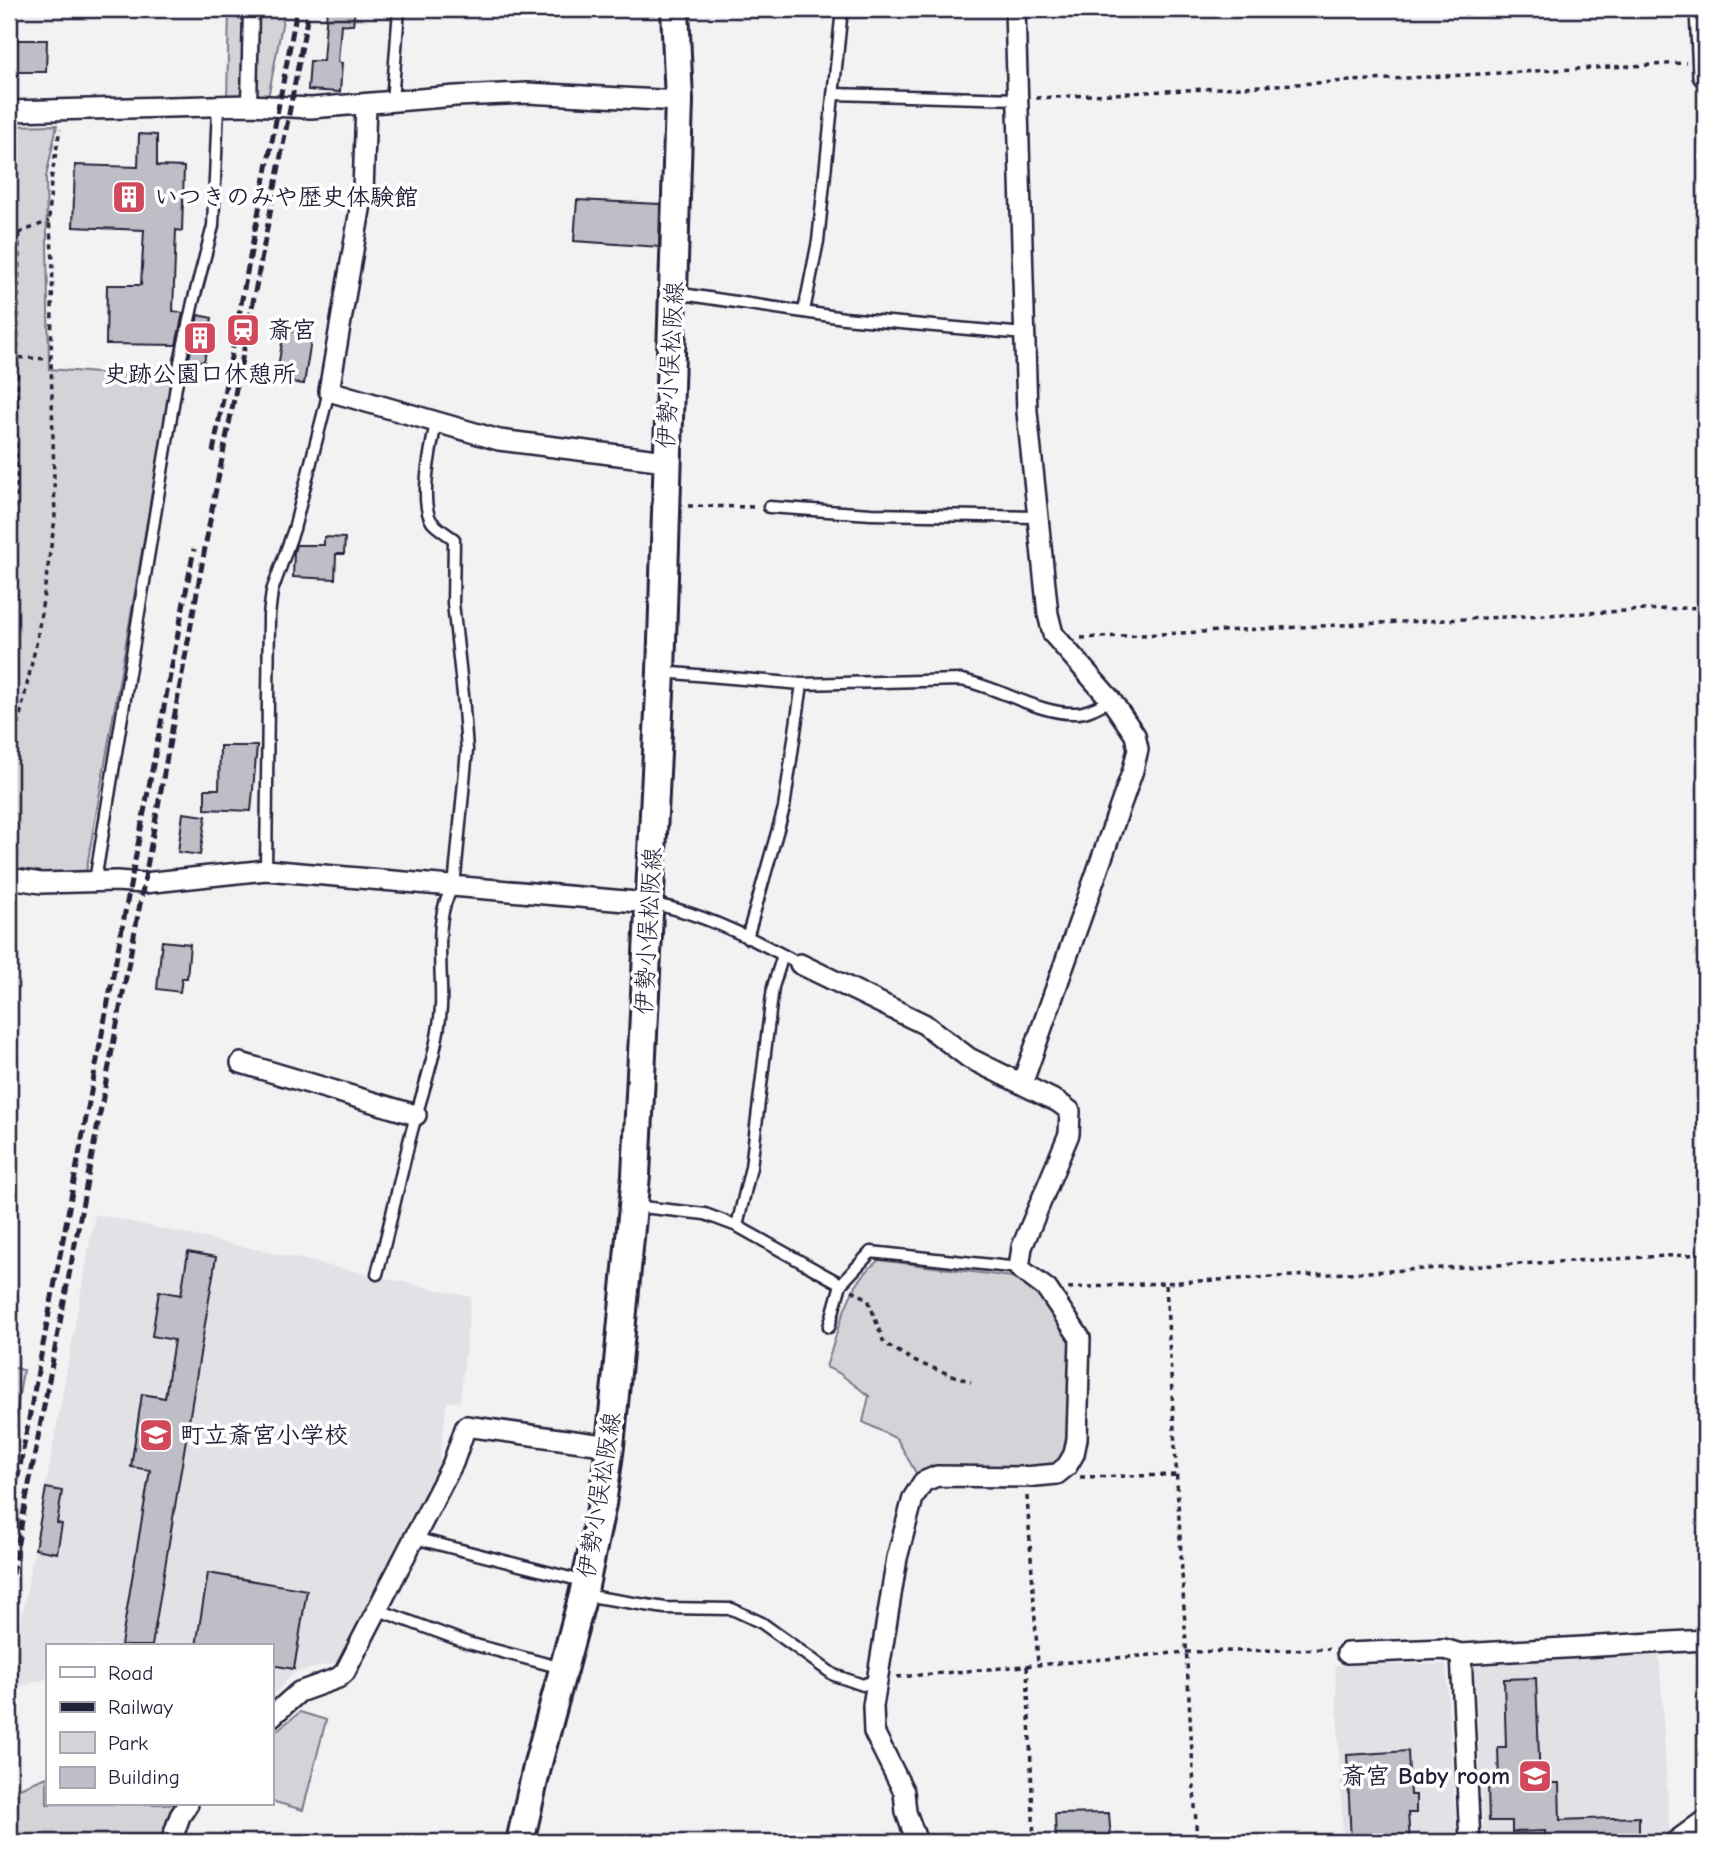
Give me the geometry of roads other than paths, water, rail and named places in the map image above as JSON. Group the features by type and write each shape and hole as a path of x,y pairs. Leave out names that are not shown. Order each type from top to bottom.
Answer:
{"main road":[{"name":"伊勢小俣松阪線","path":"520,1842 538,1763 565,1669 602,1504 610,1446 632,1206 661,672 679,101 675,9"}],"street":[{"path":"249,105 251,9"},
{"path":"1016,9 1027,412 1048,614 1054,634 1111,700 1135,735 1138,749 1133,770 1022,1084"},
{"path":"1702,9 1705,75"},
{"path":"9,111 249,105 311,108 527,93 679,101"},
{"path":"366,104 363,192 329,391 499,440 666,461"},
{"path":"9,878 41,883 144,883 266,870 649,904"},
{"path":"792,959 924,1024 969,1058 1058,1102 1069,1111 1069,1134 1022,1247 1019,1268 1047,1289 1075,1329 1082,1345 1074,1454 1067,1466 1057,1474 1025,1477 937,1476 923,1482 913,1498 897,1558 873,1706 874,1732 904,1792 906,1812 917,1842"},
{"path":"242,1063 416,1115"},
{"path":"273,1715 299,1692 338,1678 345,1672 453,1463 466,1426 610,1446"},
{"path":"1346,1653 1444,1649 1461,1654 1705,1640"},
{"path":"1461,1654 1470,1842"},
{"path":"171,1842 180,1816 187,1806"},
{"path":"1675,1842 1705,1820"}],"lane":[{"path":"393,103 399,9"},
{"path":"804,311 818,241 842,9"},
{"path":"833,94 1018,99"},
{"path":"95,881 180,362 192,302 213,226 218,107"},
{"path":"674,293 844,318 1025,334"},
{"path":"266,870 269,615 272,591 294,529 329,391"},
{"path":"377,1274 428,1074 441,1010 441,928 446,897 454,887 467,750 453,603 454,540 432,522 427,509 427,475 436,422"},
{"path":"769,507 871,514 1038,517"},
{"path":"661,672 802,684 961,680 979,683 1044,707 1078,713 1111,700"},
{"path":"747,938 784,808 802,684"},
{"path":"649,904 671,907 792,959 772,987 751,1167 737,1226"},
{"path":"632,1206 705,1214 737,1226 841,1284"},
{"path":"829,1327 841,1284 871,1252 1019,1268"},
{"path":"414,1538 584,1589 665,1608 732,1609 762,1623 834,1675 863,1685 877,1678"},
{"path":"376,1609 468,1643 565,1669"}],"railway":[{"path":"213,452 297,9"},
{"path":"9,1589 309,9"},
{"path":"9,1524 194,549"}],"place":[{"name":"いつきのみや歴史体験館","path":"129,197"},
{"name":"斎宮","path":"243,330"},
{"name":"史跡公園口休憩所","path":"200,338"},
{"name":"町立斎宮小学校","path":"156,1435"},
{"name":"斎宮 Baby room","path":"1535,1776"}]}
